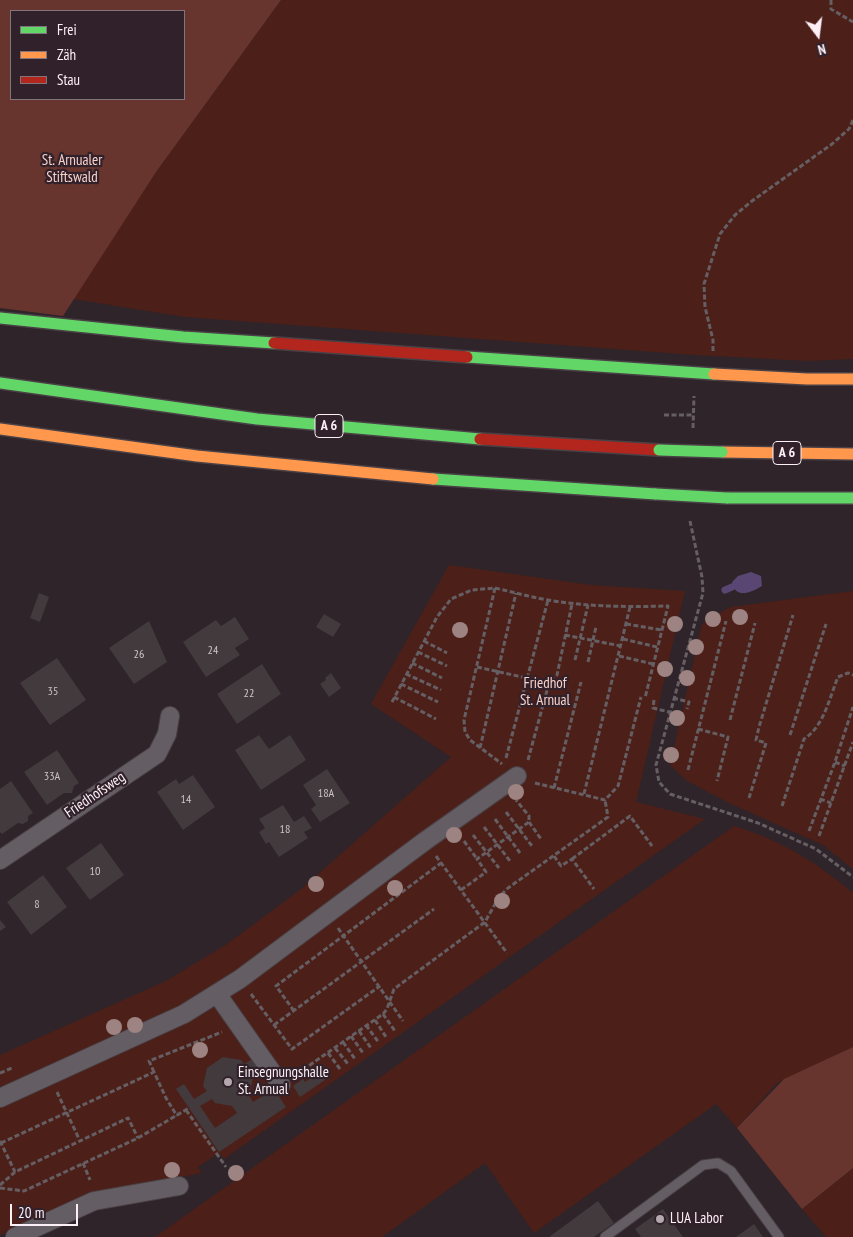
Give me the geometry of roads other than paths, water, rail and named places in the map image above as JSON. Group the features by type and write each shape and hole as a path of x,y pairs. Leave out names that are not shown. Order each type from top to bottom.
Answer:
{"main road":[{"path":"0,318 183,337 714,374 807,379 853,379"},
{"name":"A 6","path":"0,384 257,419 500,441 659,450 853,454"},
{"path":"0,429 183,455 490,484 727,498 853,498"}],"street":[{"name":"Friedhofsweg","path":"0,860 157,754 167,734 170,716"},
{"path":"0,1098 184,1014 217,994 240,979 425,841 515,780"},
{"path":"217,994 281,1085"},
{"path":"15,1237 94,1201 179,1186"}],"lane":[{"path":"605,1237 703,1166 718,1163 731,1170 779,1237"}],"waterway":[{"path":"725,590 732,587"}],"place":[{"name":"Einsegnungshalle St. Arnual","path":"228,1082"},
{"name":"LUA Labor","path":"660,1219"}],"park label":[{"name":"St. Arnualer Stiftswald","path":"72,170"},
{"name":"Friedhof St. Arnual","path":"545,692"}]}
